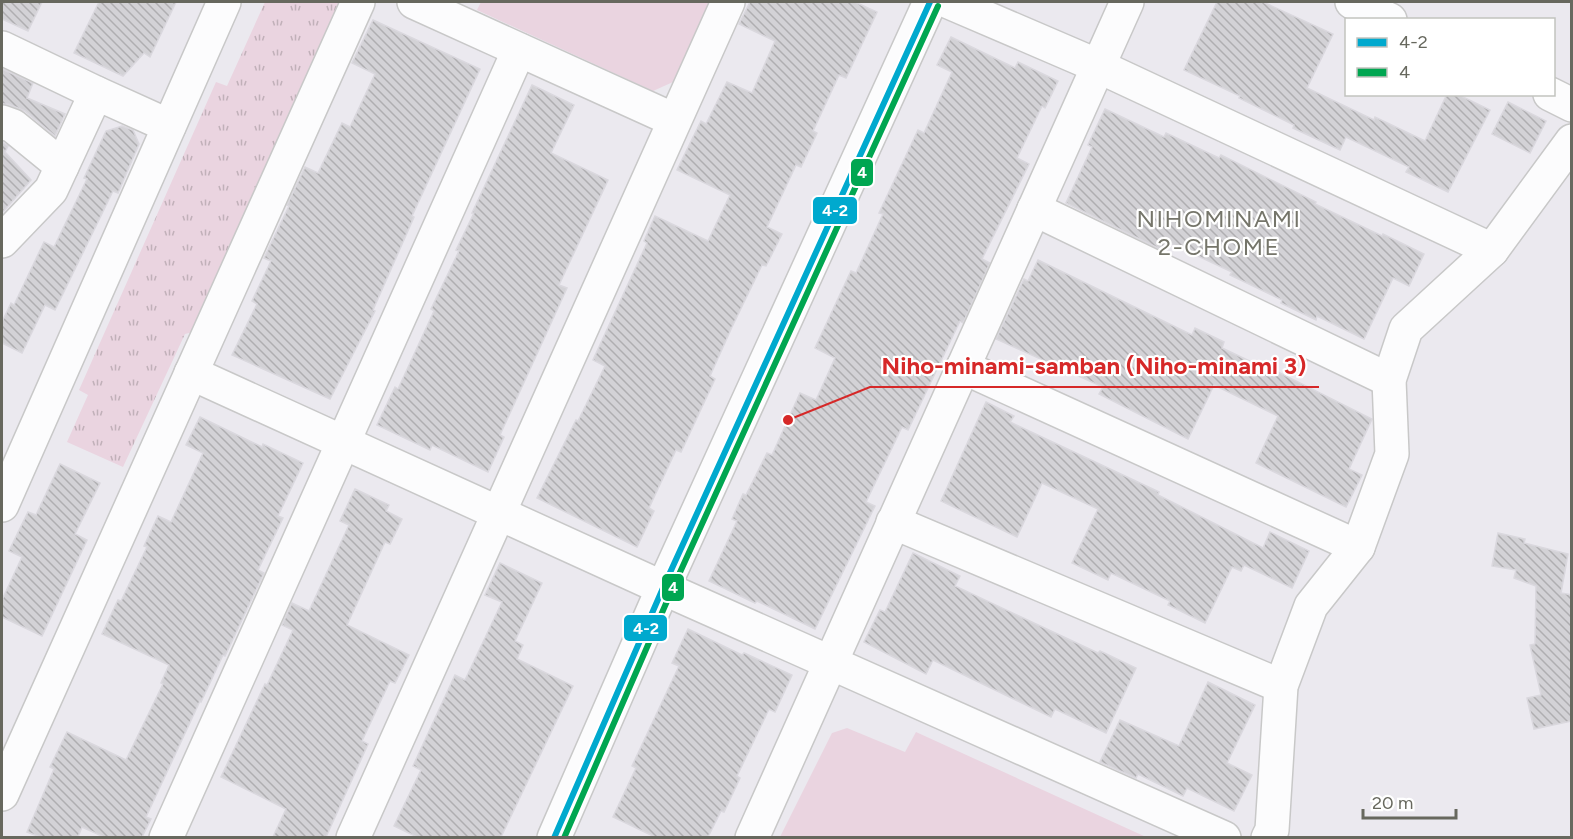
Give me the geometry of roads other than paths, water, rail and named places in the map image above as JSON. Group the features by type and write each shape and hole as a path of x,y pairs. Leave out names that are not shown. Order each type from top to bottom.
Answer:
{"street":[{"path":"2,505 224,2"},
{"path":"2,794 358,2"},
{"path":"414,2 674,120"},
{"path":"353,837 728,2"},
{"path":"554,837 663,588 930,2"},
{"path":"949,2 1098,66 1492,250"},
{"path":"752,837 1127,2"},
{"path":"1352,2 1386,18"},
{"path":"2,48 169,126"},
{"path":"166,837 519,50"},
{"path":"2,241 51,190 96,93"},
{"path":"1554,96 1572,105"},
{"path":"2,122 13,126 62,166"},
{"path":"1268,837 1272,830 1281,686 1311,606 1358,547 1392,454 1389,380 1406,328 1492,250 1572,141"},
{"path":"1034,209 1389,380"},
{"path":"963,368 1358,547"},
{"path":"191,373 663,588 1224,837"},
{"path":"893,522 1281,686"}],"place":[{"name":"Niho-minami-samban (Niho-minami 3)","path":"788,420"}],"district":[{"name":"NIHOMINAMI 2-CHOME","path":"1219,232"}]}
